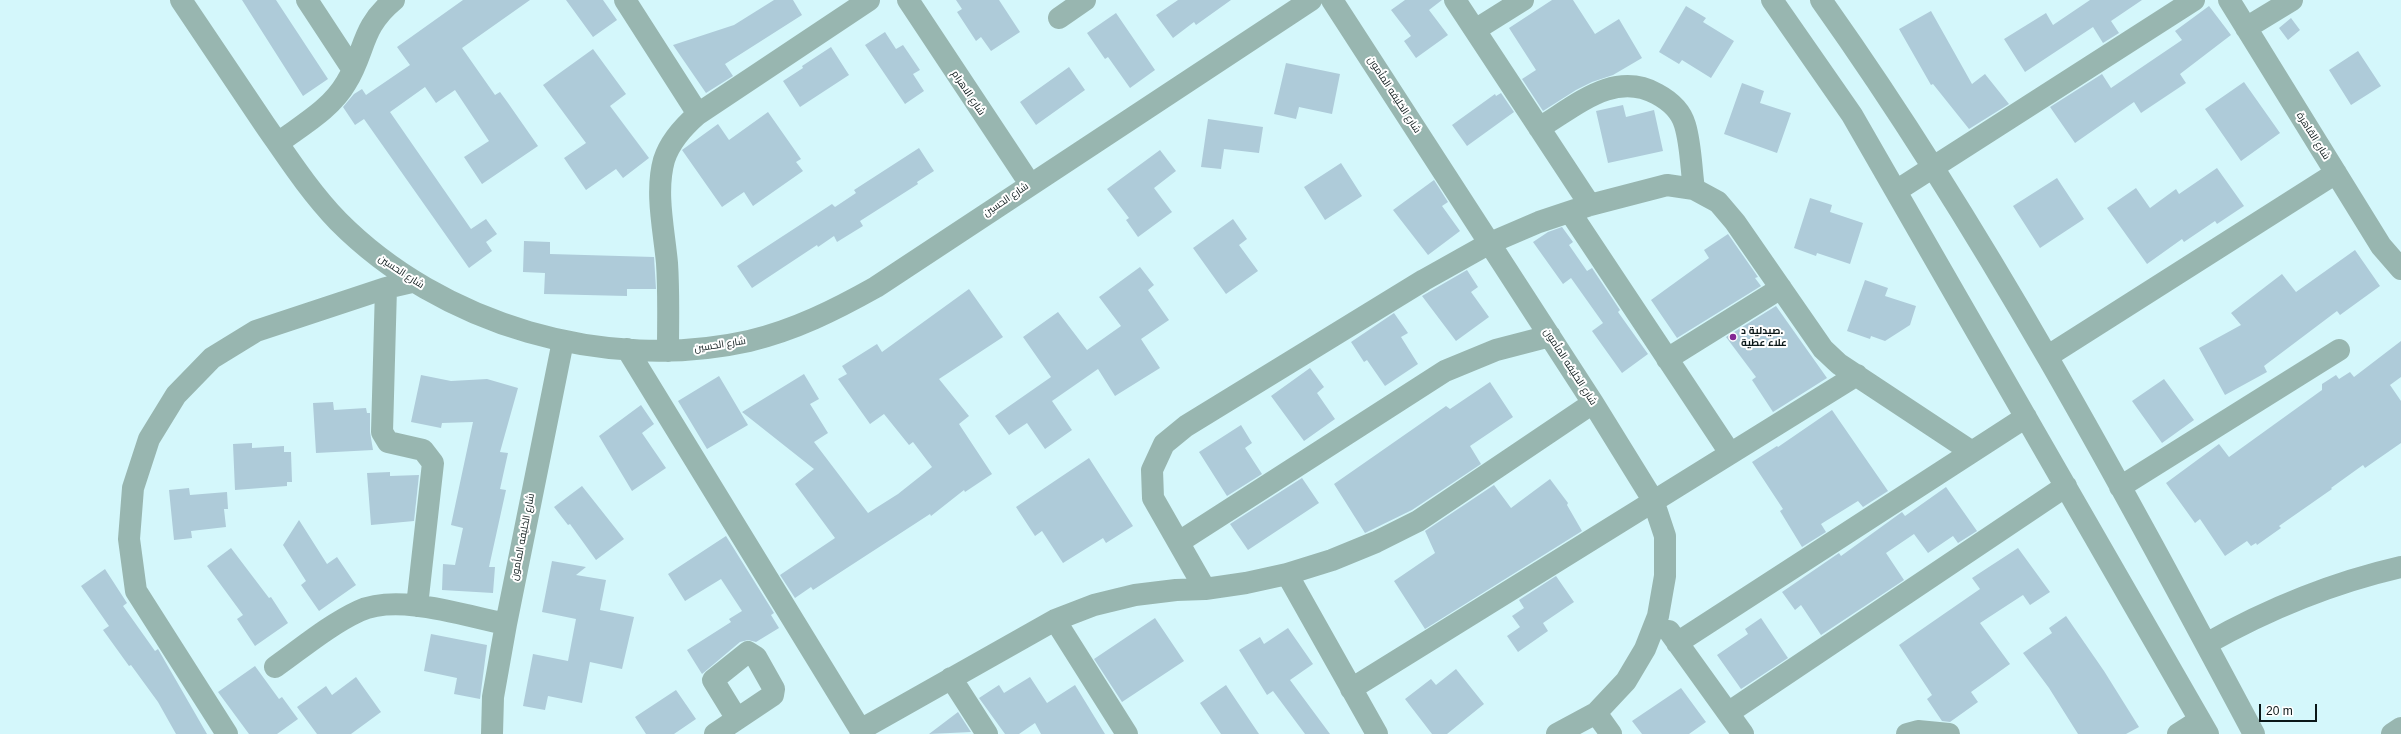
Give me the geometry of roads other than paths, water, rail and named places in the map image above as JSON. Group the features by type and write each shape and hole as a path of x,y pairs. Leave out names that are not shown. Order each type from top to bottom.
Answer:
{"street":[{"name":"شارع الحسين","path":"181,0 305,183 337,220 372,253 412,282 485,319 563,341 627,349 668,352 709,348 750,340 789,329 834,311 876,288 1030,184 1311,0"},
{"path":"307,0 353,70"},
{"path":"278,143 332,103 347,82 353,70 366,32 382,9 394,0"},
{"path":"625,0 698,114"},
{"path":"668,352 667,265 661,178 664,160 672,142 683,126 698,114 869,0"},
{"name":"شارع الاهرام","path":"908,0 1030,184"},
{"path":"1059,18 1085,0"},
{"name":"شارع الخليفه المأمون","path":"1332,0 1594,403 1653,500 1665,536 1665,576 1658,616 1645,649 1626,681 1596,713 1557,734"},
{"path":"1455,0 1539,128 1580,208 1667,359 1730,454"},
{"path":"1475,30 1523,0"},
{"path":"1772,0 1852,114 2204,727 2178,734"},
{"path":"1821,0 1934,166 2048,356 2254,734"},
{"path":"1896,191 2194,0"},
{"name":"شارع القاهرة","path":"2229,0 2381,246 2401,269"},
{"path":"2246,28 2292,0"},
{"path":"1539,128 1605,89 1620,85 1637,86 1653,91 1667,99 1678,111 1685,125 1694,189"},
{"path":"2048,356 2336,173"},
{"path":"1205,589 1153,498 1152,470 1164,444 1186,426 1244,389 1424,280 1490,244 1539,222 1580,208 1667,185 1694,189 1718,202 1781,288 1823,349 1838,364 1857,375 1972,452"},
{"path":"227,734 136,591 128,540 133,488 149,439 176,395 212,358 256,331 386,288 412,282"},
{"path":"386,288 382,432 388,442 423,450 433,463 418,606"},
{"path":"1667,359 1781,288"},
{"path":"1179,542 1445,371 1496,350 1550,336"},
{"name":"شارع الخليفه المأمون","path":"492,734 493,697 506,624 563,341"},
{"path":"627,349 862,732 951,678 1055,620 1094,605 1135,595 1176,590 1205,589 1287,574 1361,548 1418,521 1594,403"},
{"path":"2120,487 2339,350"},
{"path":"1351,689 1653,500 1857,375"},
{"path":"1677,643 2026,417"},
{"path":"1728,713 2066,486"},
{"path":"2206,644 2282,605 2329,587 2401,567"},
{"path":"1287,574 1351,689 1378,734"},
{"path":"275,667 335,625 360,610 388,604 418,606 506,624"},
{"path":"1658,616 1743,734"},
{"path":"1055,620 1127,734"},
{"path":"715,734 737,719 772,695 774,689 771,683 756,657 748,652 712,680 737,719"},
{"path":"951,678 987,734"},
{"path":"1596,713 1611,734"},
{"path":"2392,734 2401,728"},
{"path":"1907,734 1918,731 1949,734"}],"place":[{"name":"صيدلية د. علاء عطية","path":"1733,337"}]}
